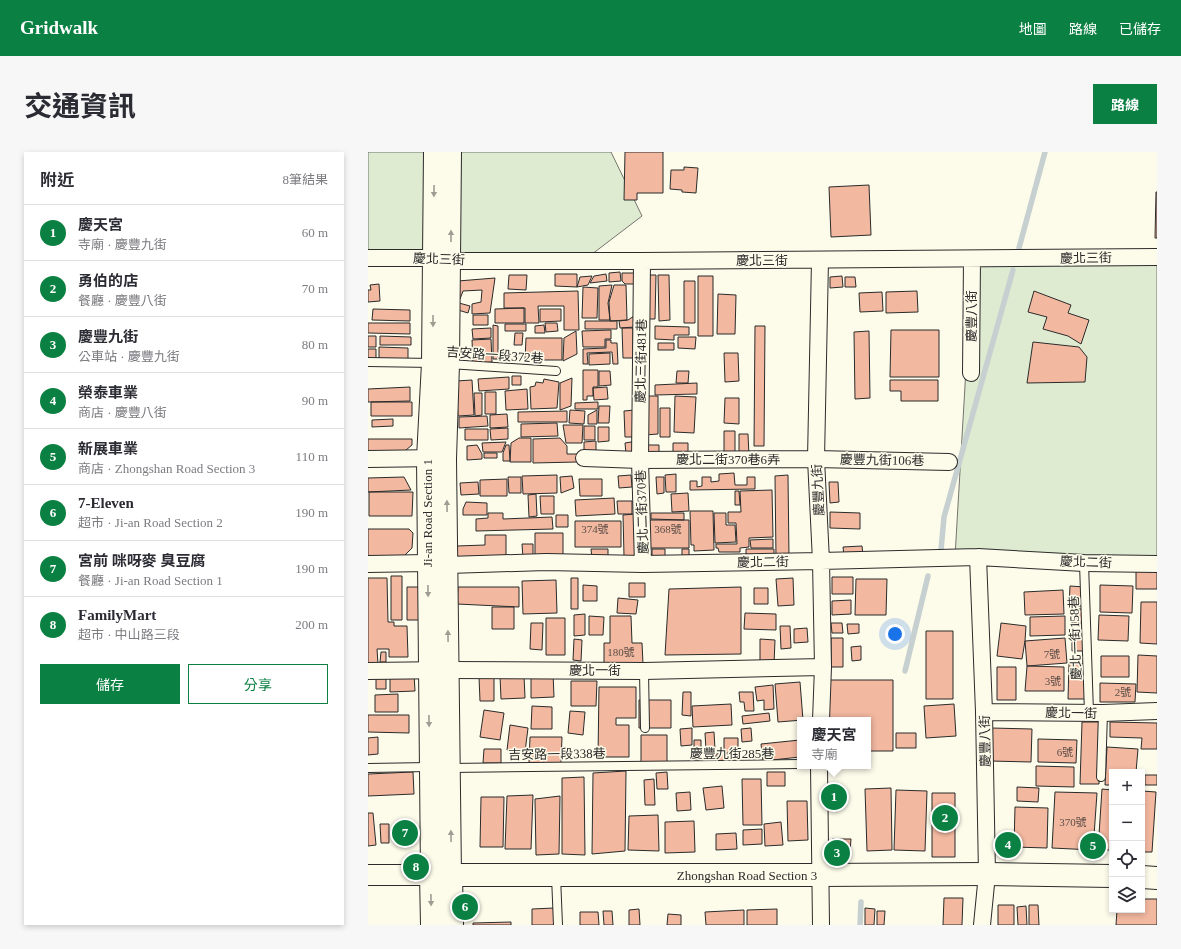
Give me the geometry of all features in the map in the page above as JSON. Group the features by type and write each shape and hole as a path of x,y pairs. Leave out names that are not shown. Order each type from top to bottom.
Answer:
{"main road":[{"name":"Zhongshan Road Section 3","path":"441,875 987,874 1109,876"},
{"path":"432,925 441,875"},
{"path":"441,875 452,925"},
{"path":"1145,877 1157,878"}],"street":[{"name":"Ji-an Road Section 1","path":"434,152 442,259"},
{"name":"Ji-an Road Section 1","path":"441,875 450,768 446,458 441,363 442,259 450,152"},
{"name":"慶北三街","path":"368,258 642,261 1157,257"},
{"name":"慶豐八街","path":"971,373 972,259"},
{"name":"慶豐九街","path":"820,260 816,459 821,561 823,667 821,717"},
{"name":"慶北三街481巷","path":"640,460 642,261"},
{"name":"Ji-an Road Section 1","path":"441,363 417,458 427,563 430,767 441,875"},
{"path":"368,459 446,458"},
{"name":"慶北二街370巷6弄","path":"584,458 640,460 816,459"},
{"name":"慶豐九街106巷","path":"816,459 949,462"},
{"name":"慶北二街370巷","path":"640,460 643,564"},
{"name":"慶豐八街","path":"978,557 984,712 987,874 982,925"},
{"name":"慶北二街","path":"368,564 546,562 643,564 978,557 1084,563 1157,564"},
{"name":"慶北一街","path":"368,671 644,670 823,667"},
{"name":"慶北一街","path":"984,712 1096,713 1157,711"},
{"path":"819,769 821,925"},
{"path":"368,875 441,875"}],"lane":[{"name":"吉安路一段372巷","path":"368,362 441,363 556,371"},
{"name":"慶北一街158巷","path":"1084,563 1101,777"},
{"path":"644,670 645,728"},
{"name":"慶豐九街285巷","path":"663,766 797,764"},
{"name":"吉安路一段338巷","path":"450,768 663,766"},
{"path":"368,768 430,767"},
{"path":"556,875 558,925"}],"green space":[{"path":"368,152 427,152 433,258 368,258"},
{"path":"455,152 611,152 642,216 583,261 451,261"},
{"path":"1157,258 1157,556 955,557 972,266"}],"building":[{"path":"625,152 663,152 663,193 637,193 637,200 624,200"},
{"path":"684,167 698,168 696,193 670,189 671,170 684,170"},
{"path":"869,185 871,235 831,237 829,187"},
{"path":"1156,192 1157,238 1155,238"},
{"path":"620,272 621,281 609,282 609,273"},
{"path":"622,273 637,273 637,284 625,284 622,281"},
{"path":"555,274 577,274 577,287 555,286"},
{"path":"606,274 607,281 590,283 594,276"},
{"path":"509,275 527,275 526,290 508,289"},
{"path":"645,275 656,275 655,319 645,319"},
{"path":"658,275 669,275 670,320 659,321"},
{"path":"592,276 588,285 577,287 580,277"},
{"path":"698,276 713,276 713,336 698,336"},
{"path":"842,276 843,287 830,288 830,277"},
{"path":"845,277 855,277 856,287 845,287"},
{"path":"495,278 490,313 472,314 472,304 481,302 482,290 463,291 460,299 450,299 458,281"},
{"path":"684,281 695,281 695,323 684,323"},
{"path":"379,284 380,301 368,302 368,290 371,290 370,285"},
{"path":"612,285 608,303 610,320 599,320 599,286"},
{"path":"614,285 626,285 627,320 610,321 609,302"},
{"path":"583,287 598,288 597,318 582,318"},
{"path":"578,291 579,330 564,330 564,306 538,306 539,323 525,323 525,308 504,308 504,293"},
{"path":"917,291 918,312 886,313 886,292"},
{"path":"1034,291 1071,305 1068,313 1089,320 1081,344 1068,336 1043,329 1047,317 1028,312"},
{"path":"882,292 883,311 860,312 859,293"},
{"path":"718,294 736,295 735,334 717,334"},
{"path":"459,303 470,306 468,313 458,310"},
{"path":"524,308 524,323 495,323 495,309"},
{"path":"373,309 410,310 410,321 372,320"},
{"path":"540,309 561,309 561,321 540,322"},
{"path":"473,315 488,315 488,325 473,325"},
{"path":"634,316 635,327 620,328 619,321 628,320"},
{"path":"585,321 617,321 617,329 585,329"},
{"path":"368,323 410,323 410,334 368,333"},
{"path":"545,323 557,323 558,331 546,332"},
{"path":"505,324 526,324 526,331 505,331"},
{"path":"493,325 498,326 498,359 493,359"},
{"path":"544,325 545,333 535,333 535,326"},
{"path":"655,326 689,327 689,335 674,335 674,340 655,339"},
{"path":"755,326 765,326 764,446 754,446"},
{"path":"491,328 491,338 473,339 472,329"},
{"path":"622,328 633,328 633,358 623,358"},
{"path":"611,330 611,339 605,339 605,347 583,347 582,331"},
{"path":"891,330 939,330 939,377 890,377"},
{"path":"576,331 577,354 563,361 564,338"},
{"path":"869,331 870,398 855,399 854,332"},
{"path":"515,333 523,333 522,345 514,345"},
{"path":"368,336 376,336 376,347 368,347"},
{"path":"380,336 411,337 411,345 380,345"},
{"path":"678,337 696,337 695,349 678,348"},
{"path":"526,338 562,338 562,360 525,360"},
{"path":"491,339 492,362 473,363 472,340"},
{"path":"606,340 611,340 611,343 617,343 618,364 613,364 612,352 587,353 588,364 583,364 583,349 606,348"},
{"path":"1033,342 1079,347 1087,357 1085,382 1027,383"},
{"path":"658,343 674,343 674,350 658,350"},
{"path":"379,347 408,348 408,359 379,359"},
{"path":"368,349 376,349 376,359 368,359"},
{"path":"610,353 610,364 589,365 589,354"},
{"path":"724,353 738,353 739,381 725,382"},
{"path":"583,370 598,370 598,387 593,387 593,396 587,396 587,400 583,400"},
{"path":"599,371 610,371 611,385 599,386"},
{"path":"677,371 689,371 688,383 676,383"},
{"path":"512,376 521,376 521,385 512,385"},
{"path":"509,377 509,389 479,391 478,379"},
{"path":"572,378 571,406 560,410 560,383"},
{"path":"544,379 559,382 557,408 531,409 530,387 535,386 536,382 543,383"},
{"path":"472,380 474,415 458,416 456,381"},
{"path":"890,380 938,380 938,401 901,401 901,391 890,391"},
{"path":"697,383 697,394 655,395 655,385"},
{"path":"410,387 410,401 368,402 368,389"},
{"path":"607,387 608,399 594,400 593,388"},
{"path":"527,389 528,409 506,410 505,391"},
{"path":"485,392 496,392 496,414 485,414"},
{"path":"474,393 482,393 482,415 475,416"},
{"path":"645,396 658,396 658,434 645,435"},
{"path":"675,396 696,397 694,433 674,432"},
{"path":"725,398 739,398 739,424 724,423"},
{"path":"371,402 412,402 412,416 371,416"},
{"path":"598,402 598,409 575,409 575,403"},
{"path":"599,406 610,406 609,423 598,423"},
{"path":"660,408 670,408 670,437 660,437"},
{"path":"570,410 585,411 584,424 569,423"},
{"path":"597,410 597,424 588,424 588,415"},
{"path":"635,410 636,437 625,437 624,411"},
{"path":"567,411 567,422 518,422 518,412"},
{"path":"507,414 508,427 490,428 490,415"},
{"path":"487,416 488,426 459,428 459,417"},
{"path":"393,419 393,426 372,427 372,420"},
{"path":"557,423 558,436 521,437 521,424"},
{"path":"563,425 583,425 582,443 566,443"},
{"path":"584,426 595,426 595,440 584,440"},
{"path":"598,427 609,427 609,441 598,442"},
{"path":"508,428 508,439 491,440 490,429"},
{"path":"465,429 488,429 488,440 465,440"},
{"path":"724,431 735,431 735,456 724,456"},
{"path":"739,434 748,434 749,456 739,456"},
{"path":"519,438 531,438 531,462 510,462 511,443"},
{"path":"560,438 567,446 567,454 577,454 577,462 533,463 533,439"},
{"path":"368,439 412,439 412,445 400,455 368,454"},
{"path":"596,441 596,457 584,457 584,442"},
{"path":"637,441 639,452 626,454 625,443"},
{"path":"506,442 502,452 483,452 482,443"},
{"path":"673,443 688,443 688,458 673,458"},
{"path":"477,445 482,454 482,459 467,460 467,446"},
{"path":"506,445 509,445 510,461 503,461 503,453"},
{"path":"646,445 659,445 659,458 646,458"},
{"path":"484,453 497,453 497,458 484,458"},
{"path":"734,473 735,485 747,485 747,477 755,477 755,489 690,490 690,481 697,481 697,487 702,486 702,477 711,477 711,482 719,481 719,474"},
{"path":"676,474 676,492 666,492 665,475"},
{"path":"557,475 557,493 523,494 522,476"},
{"path":"631,475 632,487 619,488 618,476"},
{"path":"788,475 789,558 776,558 775,476"},
{"path":"572,476 574,488 561,493 560,477"},
{"path":"404,477 411,490 368,492 368,478"},
{"path":"508,477 521,477 521,493 509,493"},
{"path":"656,477 664,477 664,493 657,494"},
{"path":"507,479 507,496 480,496 480,480"},
{"path":"579,479 602,479 602,496 580,496"},
{"path":"478,482 479,494 461,495 460,483"},
{"path":"829,482 838,482 839,502 830,503"},
{"path":"772,490 773,537 749,538 749,547 740,548 740,552 719,552 718,548 716,548 716,544 737,544 736,523 728,523 728,512 741,512 740,491"},
{"path":"735,491 739,491 740,505 735,505"},
{"path":"369,492 413,492 412,516 369,516"},
{"path":"688,493 689,511 672,512 671,494"},
{"path":"536,494 537,516 529,517 528,495"},
{"path":"540,496 554,496 554,514 541,514"},
{"path":"614,498 615,514 576,516 575,500"},
{"path":"617,501 632,501 632,514 618,514"},
{"path":"466,502 487,503 487,515 463,515 463,509"},
{"path":"690,511 713,511 714,550 694,551 694,545 691,545"},
{"path":"830,512 860,513 860,529 830,528"},
{"path":"488,513 503,513 503,519 552,517 553,529 476,531 476,519 488,518"},
{"path":"651,513 684,513 684,520 651,519"},
{"path":"714,513 726,513 726,525 735,525 736,542 715,543"},
{"path":"635,514 636,556 624,556 623,515"},
{"path":"556,515 568,515 568,527 556,527"},
{"path":"646,520 689,520 689,548 646,548"},
{"path":"575,521 621,521 621,547 575,547"},
{"path":"368,529 409,529 413,533 412,548 402,558 368,558"},
{"path":"535,533 563,533 563,563 535,556"},
{"path":"485,535 506,535 506,557 457,557 457,546 485,545"},
{"path":"773,539 773,548 751,548 750,540"},
{"path":"522,544 533,544 533,557 523,558"},
{"path":"862,546 863,555 844,556 843,547"},
{"path":"591,549 608,549 608,558 592,559"},
{"path":"652,549 665,549 665,557 652,557"},
{"path":"682,549 689,549 689,557 682,557"},
{"path":"746,549 774,549 774,560 746,560"},
{"path":"1136,566 1157,567 1157,589 1136,589"},
{"path":"391,576 402,576 402,620 391,620"},
{"path":"832,577 853,577 853,594 832,594"},
{"path":"368,578 387,578 388,622 394,622 394,626 407,626 408,657 389,657 389,649 377,649 378,664 368,664"},
{"path":"571,578 578,578 578,609 571,609"},
{"path":"793,578 794,605 778,606 776,579"},
{"path":"856,579 887,579 886,615 855,615"},
{"path":"556,580 557,613 523,614 522,581"},
{"path":"629,583 645,583 645,597 629,597"},
{"path":"583,585 597,586 597,601 583,601"},
{"path":"1100,585 1133,586 1132,613 1100,612"},
{"path":"1070,586 1085,587 1084,606 1069,606"},
{"path":"407,587 423,587 422,620 407,620"},
{"path":"458,587 519,587 519,607 457,604"},
{"path":"741,587 741,654 665,655 669,589"},
{"path":"754,588 768,588 768,604 754,604"},
{"path":"1063,590 1064,614 1025,615 1024,592"},
{"path":"618,598 638,600 636,614 617,613"},
{"path":"851,600 851,614 832,615 832,601"},
{"path":"1141,602 1157,602 1157,644 1140,643"},
{"path":"492,607 514,607 514,629 492,629"},
{"path":"1072,609 1084,609 1084,623 1072,623"},
{"path":"745,613 776,614 776,630 744,629"},
{"path":"585,614 585,635 574,636 574,615"},
{"path":"1099,615 1129,616 1128,641 1098,640"},
{"path":"589,616 604,617 603,635 589,635"},
{"path":"610,616 631,616 632,643 642,643 643,664 604,664 604,643 610,643"},
{"path":"1065,616 1065,635 1030,636 1030,617"},
{"path":"546,618 565,618 565,655 546,655"},
{"path":"531,623 543,623 542,650 530,649"},
{"path":"831,623 842,623 843,633 832,633"},
{"path":"1001,623 1026,626 1022,659 997,656"},
{"path":"847,624 859,624 859,633 848,634"},
{"path":"780,626 790,626 791,648 781,649"},
{"path":"807,628 808,642 794,643 794,629"},
{"path":"926,631 953,631 953,699 926,699"},
{"path":"1072,637 1085,638 1084,651 1072,651"},
{"path":"831,638 843,638 843,667 831,667"},
{"path":"1065,638 1067,663 1027,666 1025,641"},
{"path":"574,639 582,640 581,661 573,660"},
{"path":"760,639 775,640 774,664 760,663"},
{"path":"861,646 861,660 852,661 851,647"},
{"path":"381,652 386,652 386,662 380,662"},
{"path":"1138,655 1157,656 1157,693 1137,692"},
{"path":"1101,656 1129,656 1129,677 1101,677"},
{"path":"1069,663 1086,664 1085,699 1068,699"},
{"path":"1027,666 1064,667 1064,691 1025,691"},
{"path":"997,667 1016,667 1016,700 997,700"},
{"path":"553,673 554,697 531,698 531,674"},
{"path":"376,674 386,674 386,689 376,689"},
{"path":"414,674 415,691 390,692 390,675"},
{"path":"524,675 525,698 501,699 500,676"},
{"path":"494,676 494,701 480,701 479,677"},
{"path":"829,680 893,680 893,751 871,751 871,717 829,717"},
{"path":"571,681 597,681 596,706 571,706"},
{"path":"800,682 803,717 797,717 797,720 778,722 775,684"},
{"path":"1100,683 1136,684 1135,702 1100,702"},
{"path":"773,685 774,709 764,710 764,700 757,701 755,687"},
{"path":"599,687 636,687 636,718 616,718 616,725 629,725 629,757 598,757"},
{"path":"683,692 691,692 691,716 682,715"},
{"path":"739,692 753,692 754,711 745,711 744,702 740,702"},
{"path":"398,694 398,712 375,712 375,695"},
{"path":"639,700 671,700 671,728 639,728"},
{"path":"731,704 732,725 693,727 692,706"},
{"path":"954,704 956,736 926,738 924,706"},
{"path":"532,706 552,707 552,729 531,729"},
{"path":"484,710 504,713 500,740 480,737"},
{"path":"570,711 585,712 583,735 568,733"},
{"path":"769,713 770,721 743,724 742,716"},
{"path":"368,715 409,715 409,733 368,732"},
{"path":"1082,722 1101,722 1099,784 1080,784"},
{"path":"1110,722 1157,723 1157,749 1141,749 1142,738 1110,737"},
{"path":"510,725 528,728 525,752 507,750"},
{"path":"692,728 692,745 681,746 680,729"},
{"path":"751,728 752,741 742,742 741,729"},
{"path":"991,728 1032,729 1031,762 990,761"},
{"path":"714,732 715,749 706,750 705,733"},
{"path":"896,733 916,733 916,748 896,748"},
{"path":"641,735 667,735 667,765 641,765"},
{"path":"378,737 378,754 368,755 368,738"},
{"path":"530,737 562,737 561,763 529,763"},
{"path":"724,738 738,738 738,753 724,753"},
{"path":"1038,739 1077,740 1076,763 1038,762"},
{"path":"694,740 701,740 701,759 694,759"},
{"path":"797,740 797,757 763,761 761,744"},
{"path":"1107,747 1138,749 1136,769 1109,769 1109,785 1105,785"},
{"path":"484,749 501,749 501,763 483,763"},
{"path":"727,753 727,762 716,763 716,754"},
{"path":"1036,766 1074,767 1074,787 1036,786"},
{"path":"626,771 625,851 592,854 593,773"},
{"path":"413,772 414,794 368,796 368,774"},
{"path":"667,772 668,789 657,789 656,773"},
{"path":"767,772 785,772 785,786 767,786"},
{"path":"1145,775 1157,775 1157,785 1145,785"},
{"path":"584,777 585,855 562,854 562,778"},
{"path":"654,779 655,805 645,805 644,780"},
{"path":"742,779 761,779 762,825 743,825"},
{"path":"722,786 724,808 706,810 703,788"},
{"path":"1017,787 1039,788 1038,802 1017,801"},
{"path":"891,788 892,850 867,851 865,789"},
{"path":"1102,789 1109,790 1109,850 1098,850"},
{"path":"896,790 927,791 925,851 894,850"},
{"path":"1145,791 1156,792 1152,852 1145,852"},
{"path":"690,792 691,810 677,811 676,793"},
{"path":"1055,792 1097,793 1093,850 1052,848"},
{"path":"932,793 955,793 955,857 932,857"},
{"path":"533,795 531,849 505,849 507,796"},
{"path":"560,796 559,854 536,855 535,799"},
{"path":"481,797 504,797 503,847 480,847"},
{"path":"787,801 807,801 808,840 788,841"},
{"path":"1015,807 1048,808 1047,848 1014,847"},
{"path":"368,813 373,813 376,845 368,846"},
{"path":"658,815 659,851 628,850 629,816"},
{"path":"694,821 695,852 665,853 665,822"},
{"path":"781,822 783,845 765,846 764,824"},
{"path":"380,824 389,824 389,843 381,843"},
{"path":"762,829 762,844 743,845 743,830"},
{"path":"736,833 737,849 716,850 716,834"},
{"path":"832,839 851,839 850,851 832,851"},
{"path":"944,898 963,898 962,925 943,925"},
{"path":"1145,899 1157,899 1157,925 1116,925 1117,913 1145,913"},
{"path":"998,905 1014,905 1014,925 998,925"},
{"path":"1029,905 1038,905 1039,925 1029,925"},
{"path":"1026,906 1027,925 1018,925 1017,907"},
{"path":"554,908 554,925 532,925 532,909"},
{"path":"865,908 875,909 874,925 865,925"},
{"path":"639,909 640,925 629,925 629,910"},
{"path":"777,909 777,925 747,925 747,910"},
{"path":"744,910 744,925 706,925 705,912"},
{"path":"603,911 612,911 613,925 604,925"},
{"path":"877,911 885,911 884,925 877,925"},
{"path":"580,912 598,912 599,925 580,925"},
{"path":"668,914 681,915 681,925 667,925"},
{"path":"511,922 511,925 473,925 473,923"}],"waterway":[{"path":"1019,248 1045,152"},
{"path":"941,550 944,517 1013,270"},
{"path":"905,671 928,576"},
{"path":"860,925 861,902"}],"place":[{"name":"慶天宮","path":"834,797"},
{"name":"勇伯的店","path":"945,818"},
{"name":"宮前 咪呀麥 臭豆腐","path":"405,833"},
{"name":"榮泰車業","path":"1008,845"},
{"name":"新展車業","path":"1093,846"},
{"name":"慶豐九街","path":"837,853"},
{"name":"FamilyMart","path":"416,867"},
{"name":"7-Eleven","path":"465,907"}]}
